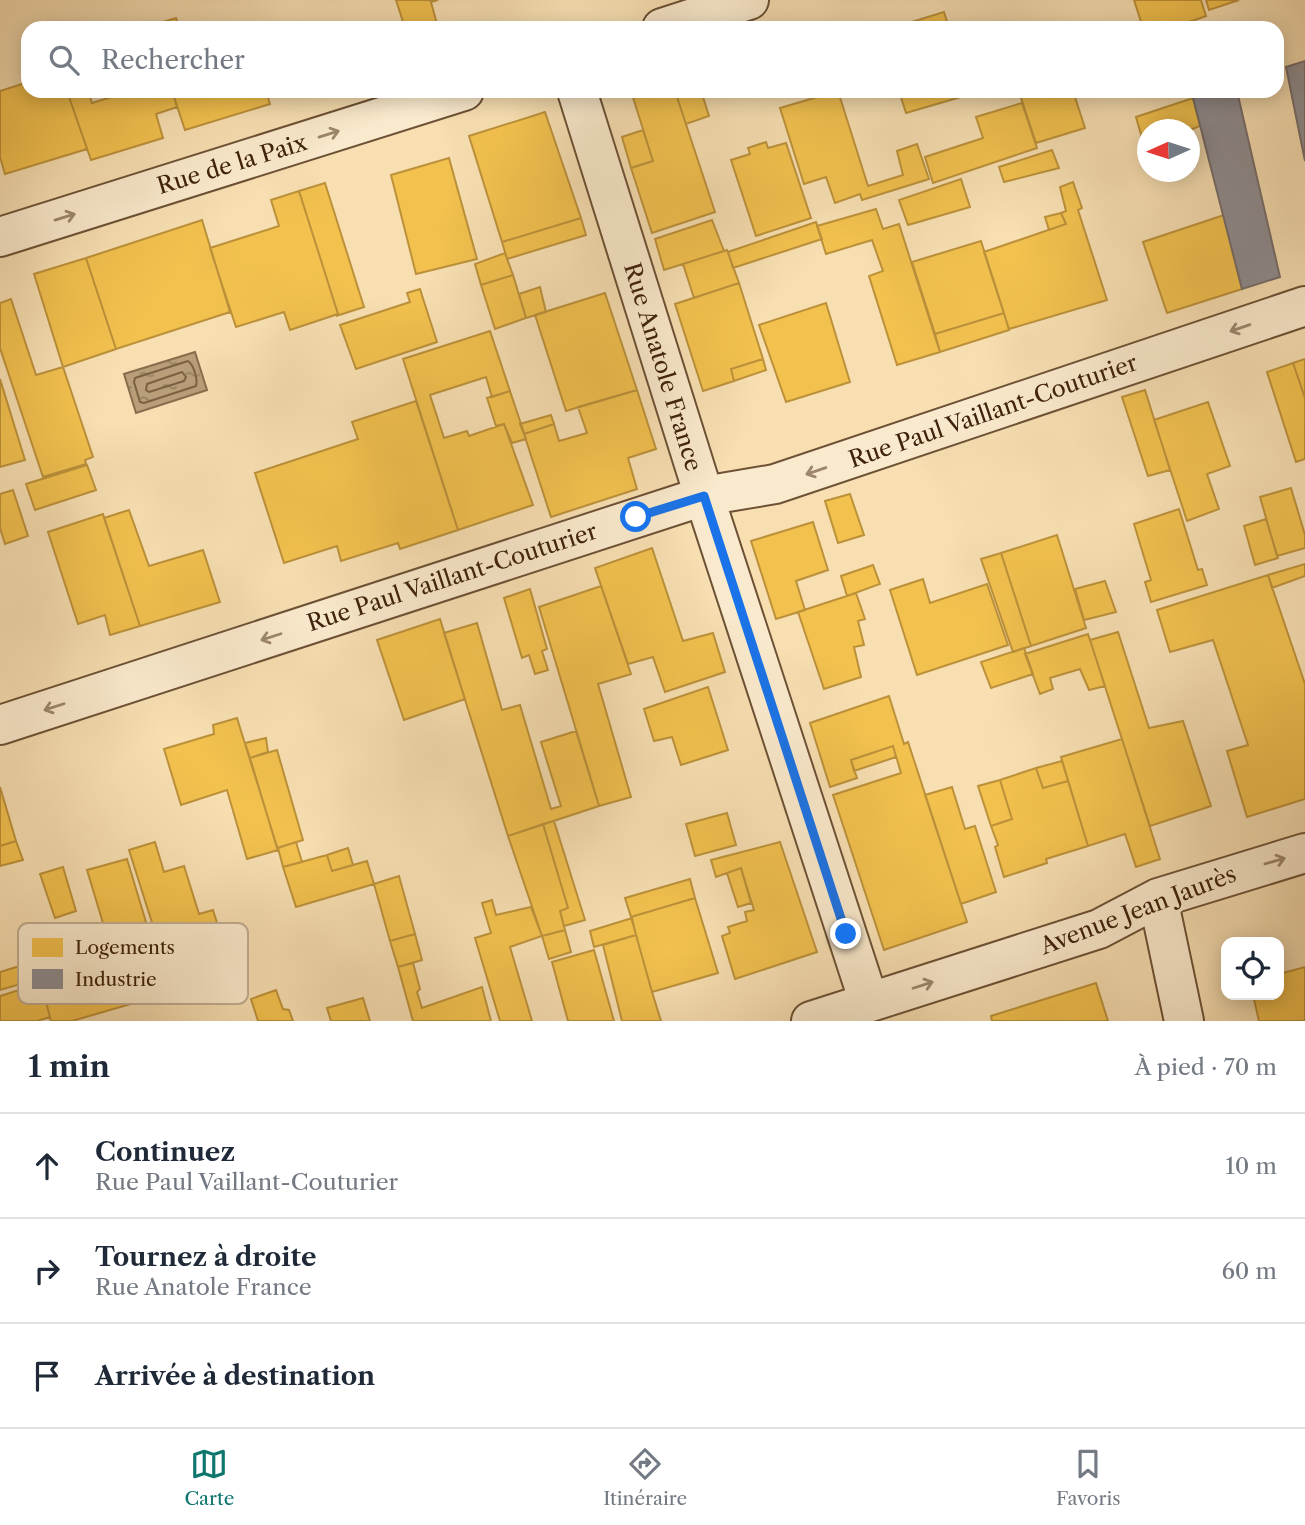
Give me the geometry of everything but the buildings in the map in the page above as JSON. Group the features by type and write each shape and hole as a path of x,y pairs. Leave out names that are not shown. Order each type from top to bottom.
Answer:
{"street":[{"path":"684,21 749,0"},
{"name":"Rue de la Paix","path":"0,237 442,98"},
{"name":"Rue Anatole France","path":"579,98 704,496 869,1002"},
{"name":"Rue Paul Vaillant-Couturier","path":"0,725 704,496 775,484 1305,306"},
{"name":"Avenue Jean Jaurès","path":"811,1021 1099,929 1158,898 1305,853"},
{"path":"1158,898 1184,1021"}],"water":[{"path":"195,352 207,390 136,413 124,374"}],"route":[{"path":"636,517 704,496 846,934"}]}
